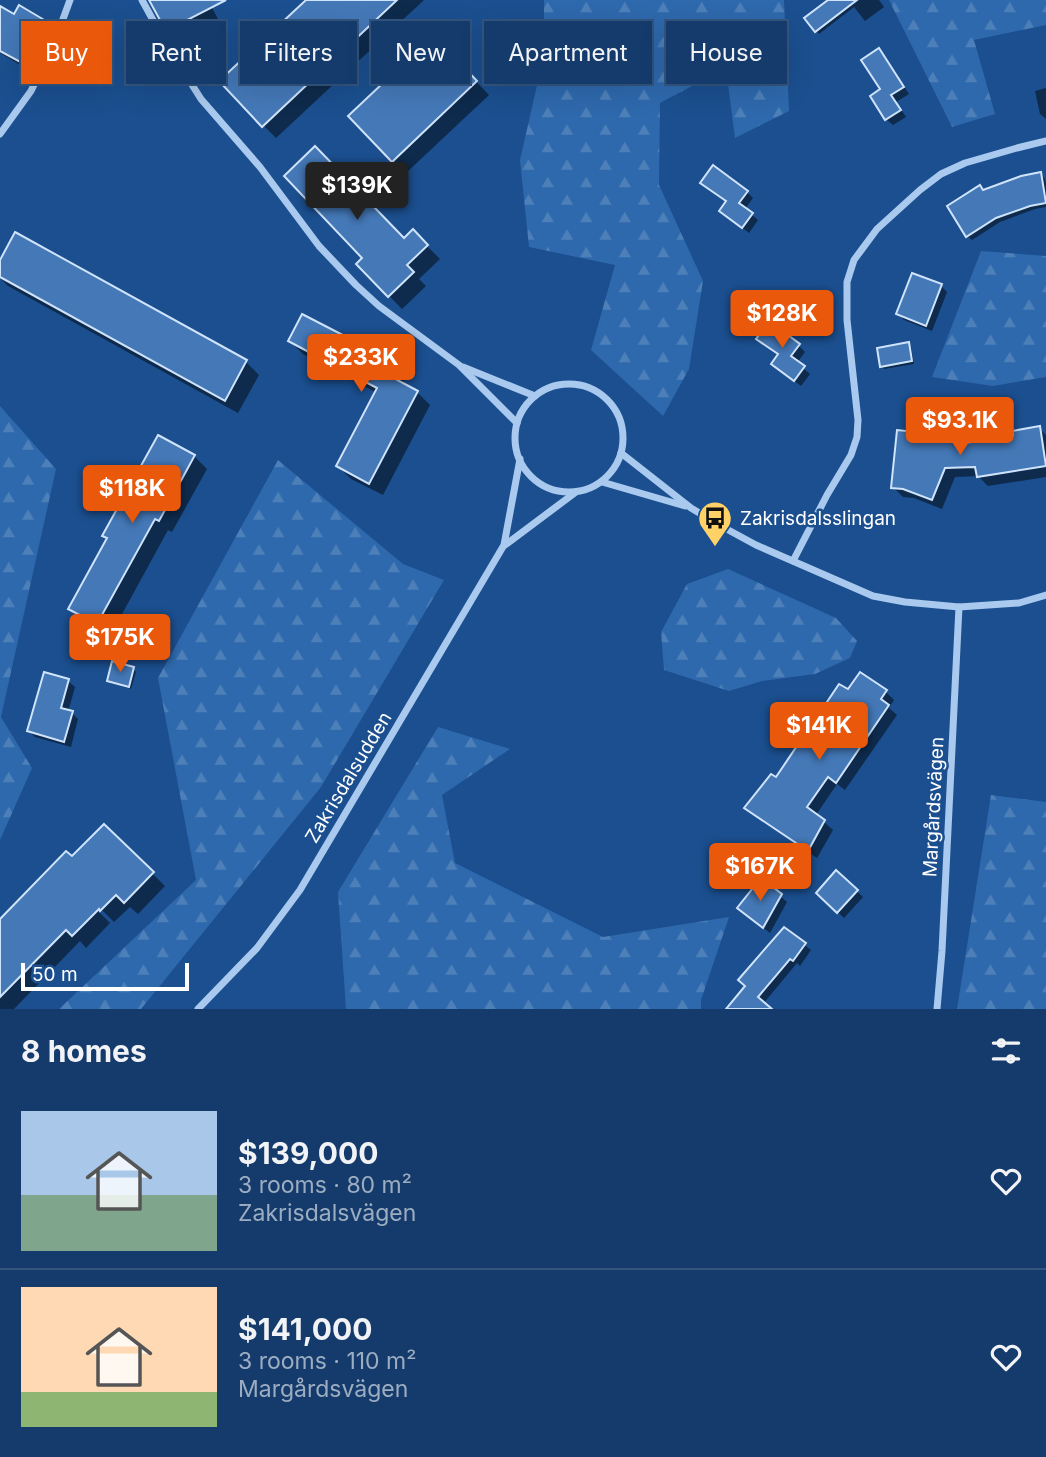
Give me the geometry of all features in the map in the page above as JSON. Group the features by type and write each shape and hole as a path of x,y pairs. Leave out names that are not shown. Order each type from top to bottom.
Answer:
{"street":[{"path":"0,134 31,91 55,41 70,0"},
{"path":"142,0 201,99 260,167 319,246 379,306 459,365 517,423"},
{"path":"793,561 851,455 857,437 858,420 847,320 847,282 854,260 877,229 941,174 965,163 1046,141"},
{"path":"459,365 536,396"},
{"path":"563,384 578,385 593,389 615,410 623,438 621,453 617,464 602,482 576,492 559,491 542,485 529,474 520,460 515,442 521,413 536,396 563,384"},
{"path":"621,453 691,508 757,545 873,596 959,607 1019,603 1046,595"},
{"name":"Zakrisdalsudden","path":"198,1009 257,948 300,890 504,545 520,460"},
{"path":"602,482 691,508"},
{"name":"Zakrisdalsudden","path":"504,545 576,492"},
{"name":"Margårdsvägen","path":"937,1009 959,607"}],"green space":[{"path":"544,0 784,0 785,21 666,21 666,84 696,84 660,103 659,185 703,281 689,369 663,416 591,350 615,265 529,247 520,160 537,84 652,84 652,21 544,21"},
{"path":"889,0 1046,0 1046,25 974,40 995,114 952,127"},
{"path":"787,67 789,111 735,138 728,84 787,84"},
{"path":"981,251 1046,256 1046,377 993,386 932,377"},
{"path":"0,406 56,469 1,717 32,768 0,840"},
{"path":"278,460 403,564 444,580 321,787 141,1009 59,1009 196,880 158,678"},
{"path":"728,569 836,618 857,641 850,658 815,674 762,681 729,691 664,670 661,632 687,584"},
{"path":"438,727 510,749 442,795 455,863 603,937 729,917 701,1000 701,1009 346,1009 338,892"},
{"path":"991,795 1046,802 1046,1009 957,1009"}],"building":[{"path":"149,0 226,0 185,21 161,21"},
{"path":"306,0 397,0 375,21 371,21 371,24 357,38 357,21 283,21"},
{"path":"828,0 857,0 815,32 804,18"},
{"path":"19,5 46,21 21,21 21,62 0,51 0,6 14,14"},
{"path":"879,48 904,87 891,95 901,110 885,120 870,96 880,89 861,60"},
{"path":"240,61 240,84 308,84 262,127 222,84 226,84 226,74"},
{"path":"470,74 477,81 392,162 348,116 382,84 470,84"},
{"path":"315,146 404,238 413,229 428,245 407,265 414,272 388,297 356,264 362,258 284,176"},
{"path":"713,165 748,191 739,203 753,213 742,228 719,211 726,201 700,183"},
{"path":"1041,172 1046,203 996,218 966,237 947,206 980,185 983,190 1021,176"},
{"path":"15,232 247,360 225,401 0,277 0,260"},
{"path":"912,273 942,284 926,326 896,314"},
{"path":"302,314 395,362 388,375 418,391 369,484 336,466 377,388 288,341"},
{"path":"769,321 800,344 791,356 805,366 794,381 771,364 778,354 756,339"},
{"path":"909,342 912,361 880,367 877,348"},
{"path":"1040,426 1046,466 977,477 975,467 945,468 932,500 903,489 891,488 897,430 916,432 959,428 960,444 1013,435 1012,431"},
{"path":"158,435 195,455 159,521 155,519 97,624 68,609 107,538 102,536"},
{"path":"112,661 134,667 129,687 107,681"},
{"path":"44,672 69,679 61,708 73,711 64,742 27,731"},
{"path":"860,672 887,690 881,699 889,705 836,783 828,777 807,807 825,820 808,851 744,808 771,774 776,777 805,734 813,740 835,707 827,702 839,684 848,689"},
{"path":"104,824 154,872 124,903 116,895 72,936 66,930 0,997 0,919 66,851 72,856"},
{"path":"836,870 858,890 837,913 816,893"},
{"path":"761,878 782,894 763,928 737,908"},
{"path":"784,927 806,943 793,961 790,959 758,997 772,1009 726,1009 745,986 738,980"}],"place":[{"name":"Zakrisdalsslingan","path":"715,548"}]}
